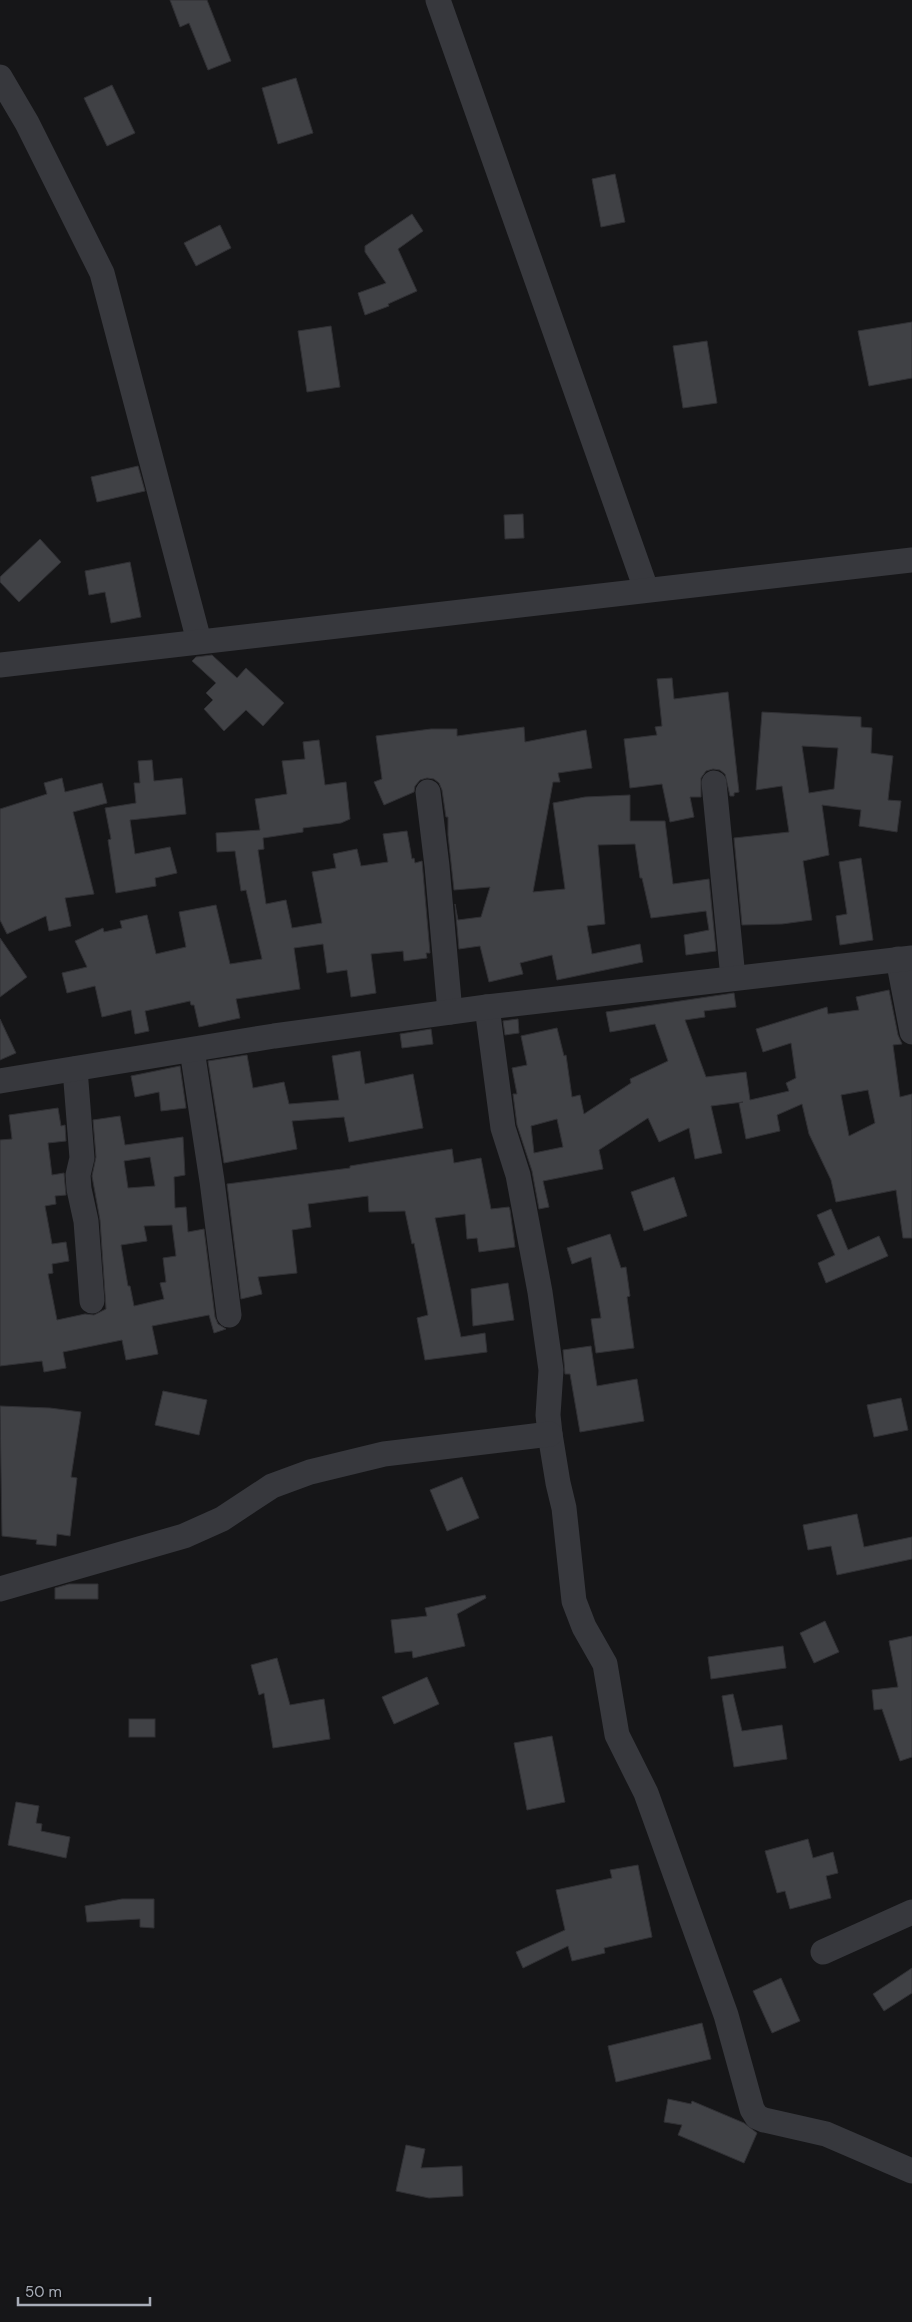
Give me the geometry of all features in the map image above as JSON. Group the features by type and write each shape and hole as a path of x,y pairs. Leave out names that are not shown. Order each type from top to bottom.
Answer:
{"street":[{"path":"438,0 646,589"},
{"path":"0,77 27,123 102,273 199,642"},
{"path":"0,665 646,589 912,560"},
{"path":"714,783 733,978"},
{"path":"428,792 437,866 450,1012"},
{"path":"0,1081 274,1036 487,1007 905,959 912,1032"},
{"path":"487,1007 502,1128 518,1175 540,1292 551,1370 548,1415 550,1434 564,1508 574,1601 584,1627 605,1664 617,1735 646,1793 720,1997 752,2109 757,2117 764,2120 826,2134 912,2171"},
{"path":"192,1050 212,1181 229,1315"},
{"path":"75,1069 82,1158 78,1175 79,1189 86,1221 92,1301"},
{"path":"0,1589 184,1536 222,1519 272,1486 310,1472 384,1454 550,1434"},
{"path":"823,1952 912,1912"}],"building":[{"path":"170,0 207,0 231,61 208,70 189,23 180,27"},
{"path":"296,78 313,133 278,144 262,88"},
{"path":"112,85 135,133 107,146 84,98"},
{"path":"615,174 625,222 601,227 592,179"},
{"path":"412,214 423,231 398,249 417,291 388,304 389,306 365,315 358,293 386,283 365,252 365,246"},
{"path":"220,225 231,248 196,266 184,243"},
{"path":"912,322 912,378 869,386 858,331"},
{"path":"331,326 340,387 307,392 298,331"},
{"path":"707,341 717,403 683,408 673,346"},
{"path":"138,466 145,491 97,502 91,477"},
{"path":"523,514 524,538 505,539 504,515"},
{"path":"40,539 61,562 19,602 0,582 0,577"},
{"path":"130,562 141,617 111,623 105,592 89,595 85,571"},
{"path":"212,655 237,678 246,668 284,703 263,726 246,710 224,731 204,709 213,700 206,693 216,683 192,661 196,657"},
{"path":"672,678 674,699 728,692 739,792 734,793 734,796 730,796 725,774 720,770 706,771 701,778 701,797 690,797 694,817 670,822 662,784 630,788 624,739 657,735 655,727 662,726 657,679"},
{"path":"762,712 861,717 861,727 872,728 871,753 893,756 888,800 901,801 897,832 859,826 861,810 822,805 829,855 803,861 812,920 782,924 742,925 734,838 789,832 782,786 756,790","holes":["802,746 838,748 834,789 809,793"]},
{"path":"524,727 525,742 586,730 592,768 558,773 560,782 553,782 533,892 565,889 553,803 585,797 630,795 630,821 665,821 673,884 709,879 716,951 686,955 684,935 709,930 706,911 651,918 642,878 640,878 635,844 598,845 605,924 587,926 592,954 640,944 643,962 557,980 552,955 520,963 523,974 489,982 480,946 459,949 455,904 458,920 481,917 490,887 454,890 448,817 446,817 442,790 439,783 434,779 420,780 415,786 414,792 384,805 374,782 382,779 376,736 431,729 457,729 457,736"},
{"path":"319,740 325,785 346,782 350,819 341,823 303,828 303,832 263,838 264,849 258,850 266,904 286,900 292,928 322,923 312,872 336,868 333,854 357,849 361,866 388,862 383,834 407,831 412,859 414,858 415,863 422,861 430,953 426,953 427,958 404,961 403,951 371,954 376,993 351,997 347,970 327,973 323,944 294,948 300,989 236,999 240,1018 199,1027 194,1005 191,1005 190,1001 145,1011 149,1031 135,1034 131,1010 102,1017 95,986 67,993 62,973 87,967 75,941 103,928 104,932 122,928 120,921 147,915 156,954 186,947 179,912 216,905 230,964 262,959 246,890 241,891 235,851 217,852 216,833 260,830 255,799 287,794 282,761 305,759 303,742"},
{"path":"152,760 154,781 182,778 186,814 130,820 135,854 170,847 177,873 155,878 156,886 116,893 108,840 111,839 105,808 136,803 134,783 140,783 138,761"},
{"path":"62,778 65,792 102,783 107,803 73,812 94,894 65,898 71,926 49,931 46,916 7,934 0,920 0,809 47,794 44,783"},
{"path":"861,858 873,940 840,945 836,916 847,914 839,862"},
{"path":"0,938 27,977 0,997"},
{"path":"889,990 898,1035 902,1044 893,1045 900,1097 912,1094 912,1238 903,1238 896,1190 836,1202 831,1180 809,1134 802,1104 777,1115 780,1131 746,1139 739,1103 743,1102 711,1106 722,1153 695,1159 689,1128 659,1142 648,1118 599,1150 603,1169 543,1181 549,1207 539,1209 532,1171 517,1125 513,1094 517,1094 512,1068 527,1065 521,1036 557,1028 564,1056 566,1055 572,1097 580,1095 584,1114 631,1083 630,1079 668,1061 655,1024 610,1032 606,1012 734,993 736,1007 704,1011 705,1017 685,1020 706,1077 746,1072 750,1100 789,1091 786,1083 796,1078 791,1043 763,1052 756,1029 827,1007 828,1014 859,1010 856,997","holes":["868,1090 875,1123 849,1136 841,1095","557,1119 563,1147 534,1153 531,1126"]},
{"path":"0,1019 16,1053 0,1060"},
{"path":"518,1019 519,1033 505,1035 503,1021"},
{"path":"431,1029 433,1044 402,1048 400,1034"},
{"path":"360,1051 365,1084 413,1074 423,1128 349,1142 344,1117 292,1121 297,1149 224,1163 208,1061 247,1055 253,1088 284,1082 289,1104 339,1100 332,1056"},
{"path":"180,1066 186,1108 161,1111 159,1092 135,1097 131,1076"},
{"path":"58,1108 61,1126 65,1125 66,1141 48,1143 52,1175 64,1173 66,1195 55,1196 56,1204 45,1206 52,1244 66,1242 69,1261 52,1264 53,1273 48,1274 57,1320 85,1314 94,1315 106,1309 100,1220 92,1176 96,1157 93,1120 120,1116 125,1145 183,1137 185,1175 174,1177 175,1208 186,1207 188,1232 204,1229 215,1317 218,1324 226,1329 214,1333 209,1315 152,1326 158,1354 126,1360 122,1340 63,1352 66,1368 44,1372 42,1361 0,1366 0,1140 12,1139 9,1115","holes":["150,1157 155,1186 128,1188 124,1161","172,1225 176,1256 163,1258 166,1282 160,1283 164,1299 134,1306 130,1286 128,1286 121,1245 147,1241 144,1226"]},
{"path":"452,1149 454,1163 481,1158 491,1209 509,1207 510,1210 515,1247 479,1252 477,1238 467,1239 465,1214 435,1218 461,1337 485,1333 487,1352 425,1360 417,1318 428,1315 414,1243 412,1244 405,1211 369,1212 368,1196 308,1204 311,1227 292,1230 297,1273 258,1277 262,1294 241,1299 227,1184 350,1168 350,1166"},
{"path":"674,1177 687,1216 644,1231 631,1192"},
{"path":"831,1209 848,1250 879,1236 888,1256 826,1283 818,1263 835,1255 817,1215"},
{"path":"610,1234 621,1268 626,1267 630,1296 627,1297 634,1348 596,1353 591,1319 601,1318 591,1257 572,1264 567,1248"},
{"path":"508,1283 514,1320 473,1326 471,1289"},
{"path":"591,1346 597,1386 637,1379 644,1421 580,1432 570,1374 565,1374 563,1350"},
{"path":"163,1391 207,1400 199,1435 155,1425"},
{"path":"901,1398 908,1430 874,1437 867,1405"},
{"path":"0,1406 50,1408 81,1412 71,1477 77,1478 70,1536 57,1534 56,1546 36,1544 37,1540 2,1536"},
{"path":"462,1477 479,1518 447,1531 430,1490"},
{"path":"857,1514 864,1547 912,1537 912,1559 837,1575 831,1546 808,1550 803,1525"},
{"path":"69,1584 98,1584 98,1599 55,1599 55,1588"},
{"path":"485,1595 486,1598 457,1614 465,1646 413,1658 412,1651 395,1653 391,1620 427,1616 425,1608"},
{"path":"825,1621 839,1652 814,1663 800,1633"},
{"path":"912,1636 912,1757 900,1761 882,1709 874,1710 872,1690 898,1687 889,1641"},
{"path":"783,1646 786,1668 711,1679 708,1657"},
{"path":"277,1658 290,1705 324,1699 330,1739 273,1748 264,1693 259,1695 251,1665"},
{"path":"427,1677 439,1704 394,1724 382,1697"},
{"path":"733,1694 742,1731 782,1725 787,1759 734,1767 722,1696"},
{"path":"129,1719 155,1719 155,1737 129,1737"},
{"path":"552,1736 565,1802 527,1810 514,1743"},
{"path":"16,1802 39,1806 36,1823 42,1824 41,1831 70,1837 66,1858 8,1845"},
{"path":"808,1839 813,1858 833,1852 838,1873 826,1876 831,1898 790,1909 785,1891 777,1893 765,1851"},
{"path":"638,1865 652,1937 604,1948 605,1953 572,1961 568,1946 523,1968 516,1952 565,1930 556,1890 612,1878 610,1870"},
{"path":"122,1899 154,1899 154,1928 140,1927 140,1919 87,1922 85,1906"},
{"path":"912,1968 912,1993 884,2011 873,1994"},
{"path":"781,1978 800,2021 772,2033 753,1991"},
{"path":"702,2023 711,2059 616,2082 608,2046"},
{"path":"668,2099 691,2104 692,2101 744,2123 757,2133 744,2163 678,2135 682,2125 664,2122"},
{"path":"406,2145 425,2149 421,2168 462,2166 463,2196 429,2198 396,2191"}]}
